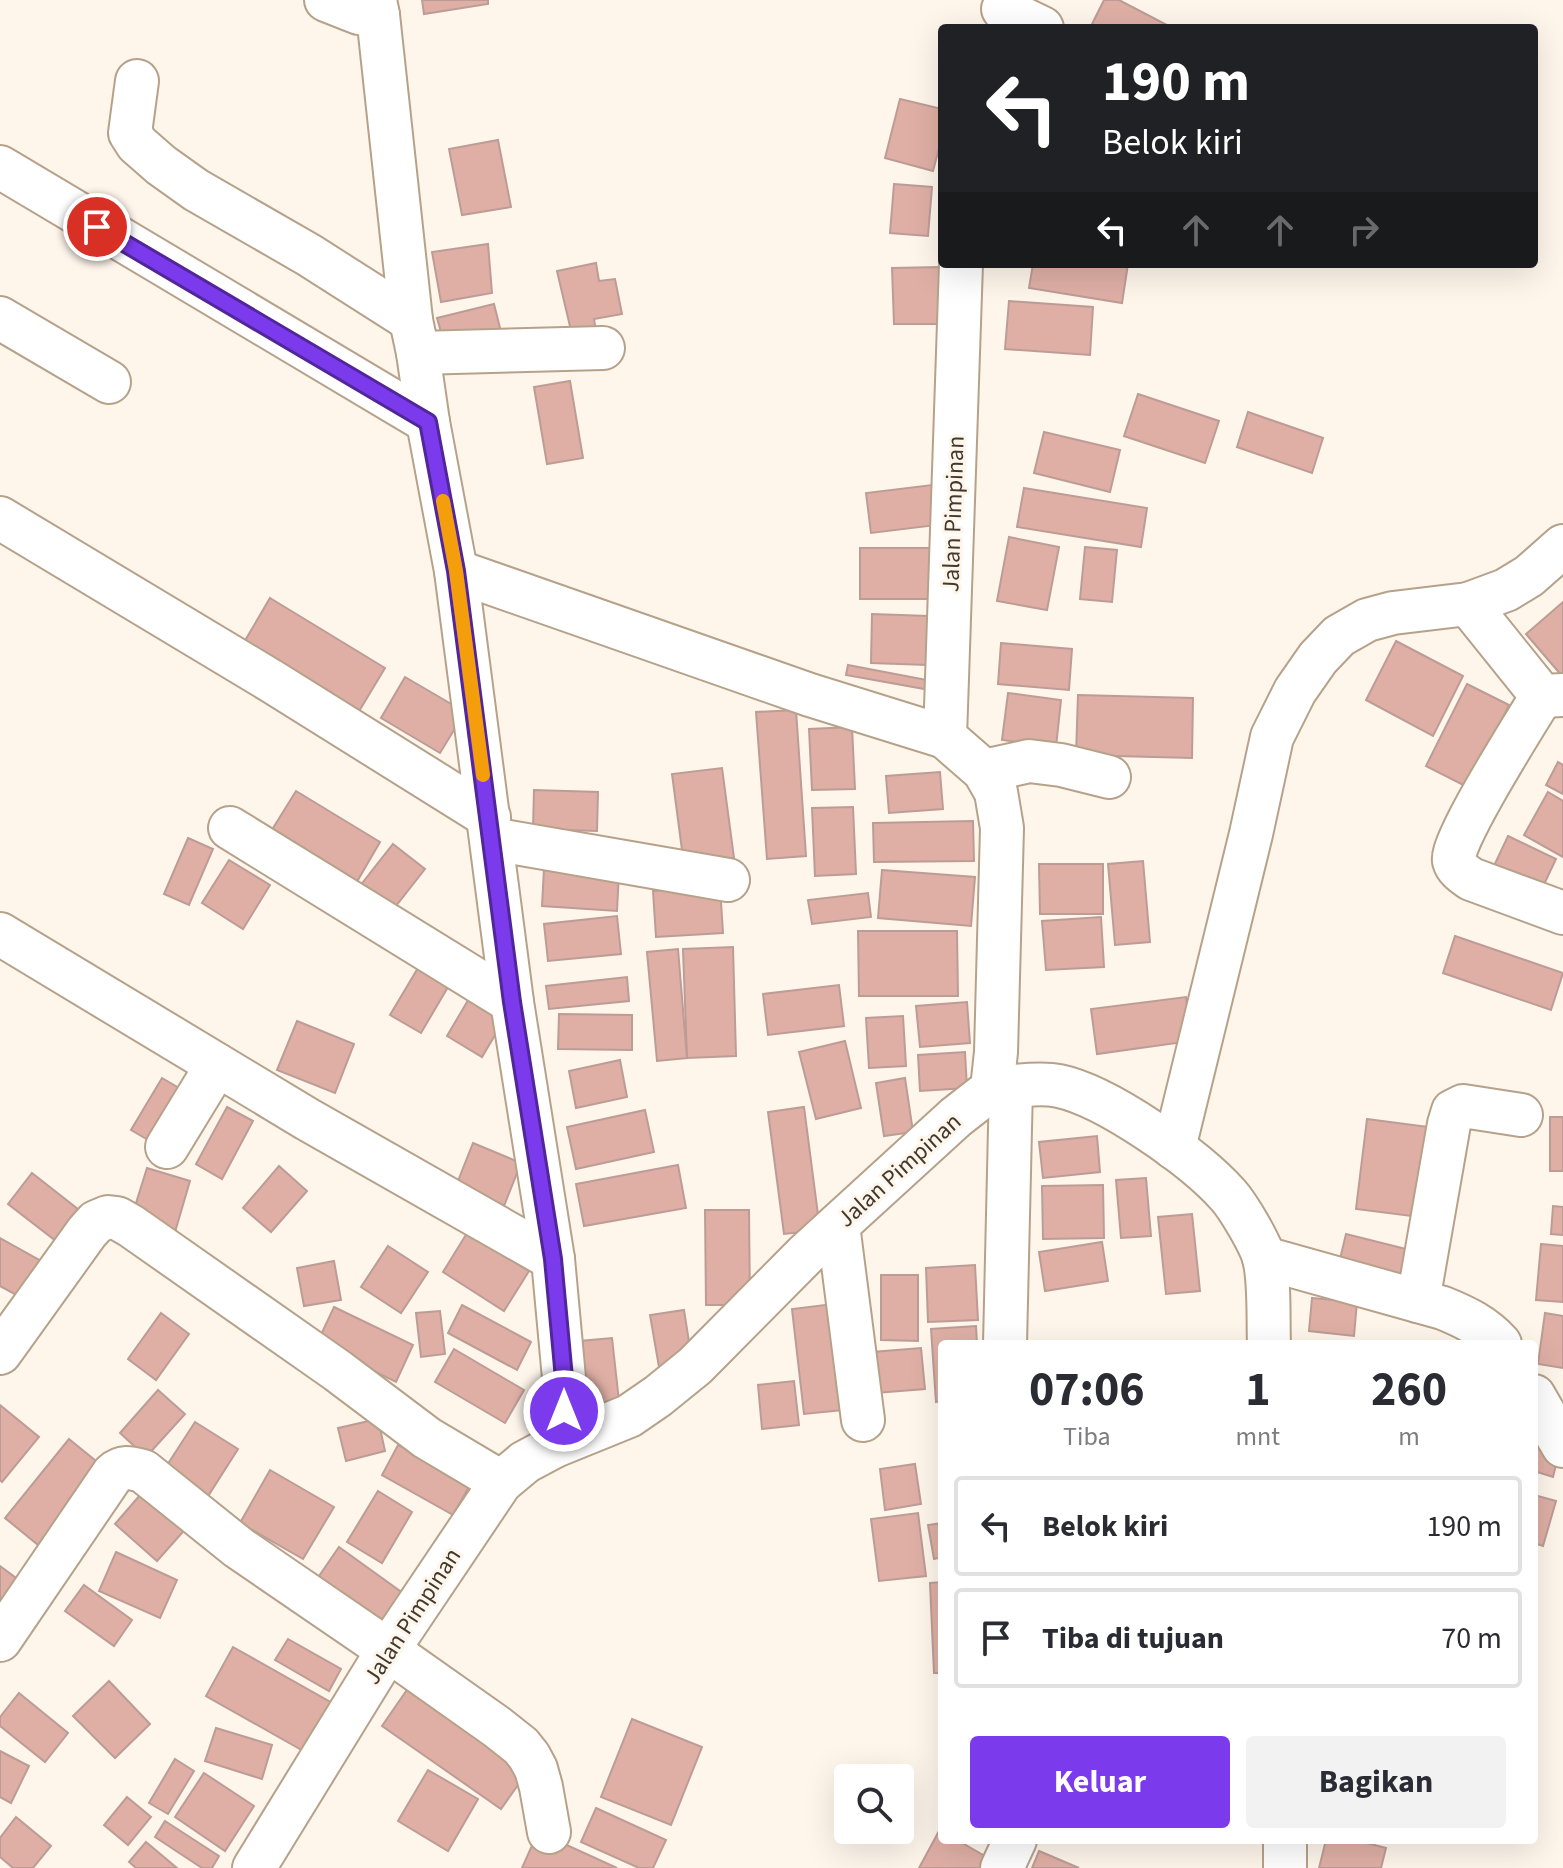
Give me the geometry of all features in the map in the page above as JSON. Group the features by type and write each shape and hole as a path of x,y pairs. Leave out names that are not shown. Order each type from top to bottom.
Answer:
{"street":[{"path":"326,0 359,13 376,7 415,336 456,571 512,1002 553,1259 564,1378 564,1411 555,1446"},
{"path":"1002,12 1032,24"},
{"path":"137,81 130,133 137,144 196,190 309,255 415,336 603,348"},
{"path":"0,167 428,422"},
{"name":"Jalan Pimpinan","path":"945,737 961,268"},
{"path":"0,318 109,382"},
{"path":"0,518 273,682 490,828 728,880"},
{"path":"1174,1148 1272,737 1295,691 1318,658 1339,636 1367,620 1393,613 1468,604 1506,590 1529,576 1563,546"},
{"path":"456,571 810,695 945,737 984,771 996,792 1002,828 996,1052 1001,1087 1005,1340"},
{"path":"1468,604 1552,696 1468,821 1453,852 1454,863 1471,879 1563,913"},
{"path":"984,771 1029,761 1109,777"},
{"path":"230,828 512,1002"},
{"path":"0,934 307,1119 553,1259"},
{"path":"167,1147 217,1065"},
{"path":"1001,1087 1057,1085 1086,1094 1174,1148 1230,1196 1264,1258 1269,1340"},
{"name":"Jalan Pimpinan","path":"254,1868 388,1650 501,1482 525,1462 555,1446 629,1416 658,1396 695,1366 806,1254 956,1117 1001,1087"},
{"path":"1418,1301 1453,1111 1463,1106 1521,1115"},
{"path":"0,1353 87,1232 103,1218 117,1218 200,1273 427,1438 501,1482"},
{"path":"838,1225 863,1420"},
{"path":"1264,1258 1418,1301 1470,1319 1496,1340"},
{"path":"1538,1403 1563,1446"},
{"path":"0,1640 113,1474 119,1468 131,1467 143,1471 239,1548 521,1746 536,1769 549,1832"},
{"path":"1002,1868 1013,1844"},
{"path":"1285,1844 1285,1868"}],"building":[{"path":"422,0 488,0 488,4 424,14"},
{"path":"1104,0 1119,0 1165,24 1092,24"},
{"path":"900,99 938,108 938,152 933,171 885,158"},
{"path":"498,140 511,207 462,215 449,149"},
{"path":"894,184 932,187 928,236 890,233"},
{"path":"488,244 492,293 441,302 432,252"},
{"path":"596,263 599,281 615,279 622,314 594,319 596,332 572,335 557,271"},
{"path":"892,268 940,268 941,324 894,324"},
{"path":"1032,268 1127,268 1122,303 1029,288"},
{"path":"1009,301 1093,307 1090,355 1005,349"},
{"path":"494,304 501,332 445,346 437,318"},
{"path":"570,381 583,458 547,464 534,387"},
{"path":"1138,394 1219,421 1205,463 1124,436"},
{"path":"1248,412 1323,438 1312,473 1237,447"},
{"path":"1044,432 1120,450 1110,492 1034,473"},
{"path":"932,485 937,525 871,533 866,493"},
{"path":"1024,488 1147,508 1141,547 1017,527"},
{"path":"1009,537 1059,547 1047,610 997,601"},
{"path":"1085,547 1117,550 1112,602 1080,599"},
{"path":"860,548 936,548 936,599 860,599"},
{"path":"270,598 385,668 358,713 243,644"},
{"path":"1563,602 1563,676 1562,676 1526,634"},
{"path":"872,614 928,616 927,665 871,663"},
{"path":"1396,641 1463,676 1433,736 1366,700"},
{"path":"1001,643 1072,649 1069,690 998,684"},
{"path":"848,665 932,681 930,690 846,675"},
{"path":"405,677 465,712 440,753 381,718"},
{"path":"1467,684 1509,705 1469,788 1426,766"},
{"path":"1008,693 1061,700 1056,747 1002,740"},
{"path":"1078,695 1193,698 1192,758 1076,755"},
{"path":"796,710 806,856 767,859 756,712"},
{"path":"852,727 855,789 812,790 809,729"},
{"path":"1558,762 1563,765 1563,794 1546,785"},
{"path":"722,768 734,858 684,865 672,774"},
{"path":"940,772 943,809 889,813 886,776"},
{"path":"534,790 598,792 597,831 533,829"},
{"path":"296,791 380,842 355,885 270,833"},
{"path":"1548,792 1563,801 1563,857 1524,835"},
{"path":"853,807 856,874 815,876 812,808"},
{"path":"973,821 974,861 874,862 873,823"},
{"path":"1508,836 1556,859 1540,893 1492,870"},
{"path":"188,838 213,849 189,905 164,894"},
{"path":"393,844 425,869 388,916 356,891"},
{"path":"229,860 270,885 243,929 202,903"},
{"path":"1143,861 1150,942 1115,945 1108,864"},
{"path":"1039,864 1103,864 1103,914 1040,914"},
{"path":"544,868 619,872 617,911 542,906"},
{"path":"882,870 975,877 971,926 878,918"},
{"path":"720,887 723,933 656,937 653,891"},
{"path":"868,893 871,917 812,924 808,900"},
{"path":"617,916 621,954 548,961 544,924"},
{"path":"1101,917 1104,967 1046,970 1042,921"},
{"path":"858,931 957,931 958,996 859,996"},
{"path":"1455,936 1563,973 1551,1010 1443,973"},
{"path":"733,947 736,1056 687,1058 683,949"},
{"path":"678,949 687,1058 657,1061 647,952"},
{"path":"418,968 448,987 421,1033 390,1015"},
{"path":"627,977 629,1001 549,1009 546,986"},
{"path":"839,985 844,1026 768,1035 763,994"},
{"path":"470,997 505,1018 482,1057 447,1036"},
{"path":"1186,997 1191,1041 1097,1054 1091,1009"},
{"path":"967,1002 970,1043 920,1047 916,1006"},
{"path":"559,1014 632,1015 632,1050 558,1049"},
{"path":"903,1016 906,1066 869,1068 866,1018"},
{"path":"297,1021 354,1044 335,1093 277,1070"},
{"path":"845,1041 861,1108 816,1119 799,1052"},
{"path":"965,1052 967,1088 920,1091 918,1055"},
{"path":"620,1060 627,1097 576,1108 569,1071"},
{"path":"162,1078 191,1095 160,1147 131,1130"},
{"path":"905,1078 913,1132 884,1136 876,1083"},
{"path":"227,1107 253,1121 222,1179 196,1164"},
{"path":"804,1107 820,1230 784,1234 768,1112"},
{"path":"645,1110 654,1152 576,1169 567,1127"},
{"path":"1550,1117 1563,1117 1563,1171 1550,1171"},
{"path":"1367,1119 1429,1127 1419,1217 1356,1209"},
{"path":"1097,1136 1100,1172 1043,1178 1039,1142"},
{"path":"473,1143 521,1163 502,1211 454,1191"},
{"path":"678,1165 686,1208 584,1226 576,1184"},
{"path":"279,1166 307,1191 271,1232 243,1208"},
{"path":"147,1168 190,1181 175,1232 131,1219"},
{"path":"32,1173 88,1217 65,1248 8,1204"},
{"path":"1146,1178 1151,1236 1121,1238 1116,1180"},
{"path":"1103,1185 1104,1238 1043,1239 1042,1186"},
{"path":"1553,1206 1563,1207 1563,1235 1551,1234"},
{"path":"705,1210 749,1210 750,1305 706,1305"},
{"path":"1192,1214 1200,1291 1166,1294 1158,1217"},
{"path":"467,1233 529,1271 504,1311 443,1272"},
{"path":"1346,1234 1410,1250 1401,1291 1336,1276"},
{"path":"0,1238 50,1266 31,1303 0,1286"},
{"path":"1102,1242 1108,1281 1045,1291 1039,1252"},
{"path":"1541,1244 1563,1246 1563,1302 1536,1300"},
{"path":"388,1246 428,1272 401,1313 361,1287"},
{"path":"334,1261 341,1300 304,1306 297,1268"},
{"path":"975,1265 978,1320 928,1322 926,1268"},
{"path":"881,1275 918,1275 918,1341 881,1340"},
{"path":"1312,1298 1357,1302 1354,1336 1309,1331"},
{"path":"841,1303 853,1409 804,1414 792,1309"},
{"path":"462,1305 531,1342 517,1370 448,1333"},
{"path":"334,1307 413,1345 396,1382 317,1343"},
{"path":"684,1310 692,1361 659,1367 650,1315"},
{"path":"440,1311 445,1354 421,1357 416,1313"},
{"path":"161,1313 189,1334 156,1380 128,1359"},
{"path":"1545,1313 1563,1316 1563,1368 1538,1364"},
{"path":"976,1326 977,1340 938,1340 936,1402 931,1329"},
{"path":"612,1338 619,1401 587,1404 580,1341"},
{"path":"921,1348 925,1389 876,1393 872,1352"},
{"path":"454,1349 524,1390 505,1423 435,1382"},
{"path":"794,1381 799,1425 762,1429 758,1385"},
{"path":"158,1390 185,1414 146,1457 120,1433"},
{"path":"0,1405 39,1437 2,1482 0,1480"},
{"path":"378,1419 385,1451 346,1461 338,1428"},
{"path":"195,1422 238,1449 203,1504 160,1476"},
{"path":"69,1439 107,1470 43,1549 5,1518"},
{"path":"398,1445 470,1485 453,1515 382,1475"},
{"path":"1538,1447 1559,1453 1553,1477 1538,1472"},
{"path":"915,1464 921,1504 885,1510 880,1469"},
{"path":"270,1470 334,1507 303,1559 240,1523"},
{"path":"147,1487 189,1525 157,1561 115,1524"},
{"path":"378,1491 412,1512 382,1563 347,1542"},
{"path":"1538,1496 1556,1501 1543,1546 1538,1544"},
{"path":"918,1513 926,1576 879,1581 871,1519"},
{"path":"938,1524 938,1558 934,1559 928,1525"},
{"path":"339,1547 407,1596 385,1627 317,1579"},
{"path":"116,1552 177,1580 160,1618 99,1591"},
{"path":"0,1566 31,1589 0,1608"},
{"path":"938,1582 938,1673 934,1673 930,1583"},
{"path":"84,1585 132,1620 114,1646 65,1611"},
{"path":"288,1639 341,1669 329,1691 275,1660"},
{"path":"233,1647 332,1703 305,1752 206,1696"},
{"path":"109,1681 150,1724 115,1758 73,1716"},
{"path":"409,1687 528,1771 501,1809 382,1726"},
{"path":"19,1693 68,1733 45,1762 0,1726 0,1717"},
{"path":"632,1719 702,1747 671,1825 601,1797"},
{"path":"216,1728 272,1745 262,1779 205,1761"},
{"path":"0,1751 29,1766 11,1803 0,1797"},
{"path":"175,1759 194,1771 168,1814 149,1803"},
{"path":"428,1770 478,1799 448,1851 398,1821"},
{"path":"204,1773 254,1806 225,1851 175,1817"},
{"path":"127,1797 151,1817 128,1845 104,1825"},
{"path":"596,1808 666,1840 653,1868 639,1868 581,1842"},
{"path":"16,1817 51,1846 33,1868 13,1868 0,1857 0,1838"},
{"path":"165,1821 219,1856 212,1868 202,1868 155,1837"},
{"path":"538,1832 617,1868 522,1868"},
{"path":"938,1833 938,1844 964,1844 997,1863 994,1868 919,1868"},
{"path":"146,1842 177,1868 136,1868 129,1862"},
{"path":"1325,1844 1370,1844 1386,1848 1381,1868 1319,1868"},
{"path":"1039,1851 1079,1868 1032,1868"}],"slow traffic":[{"path":"443,501 456,571 483,775"}],"route":[{"path":"97,227 428,422 456,571 512,1002 553,1259 564,1411"}]}
